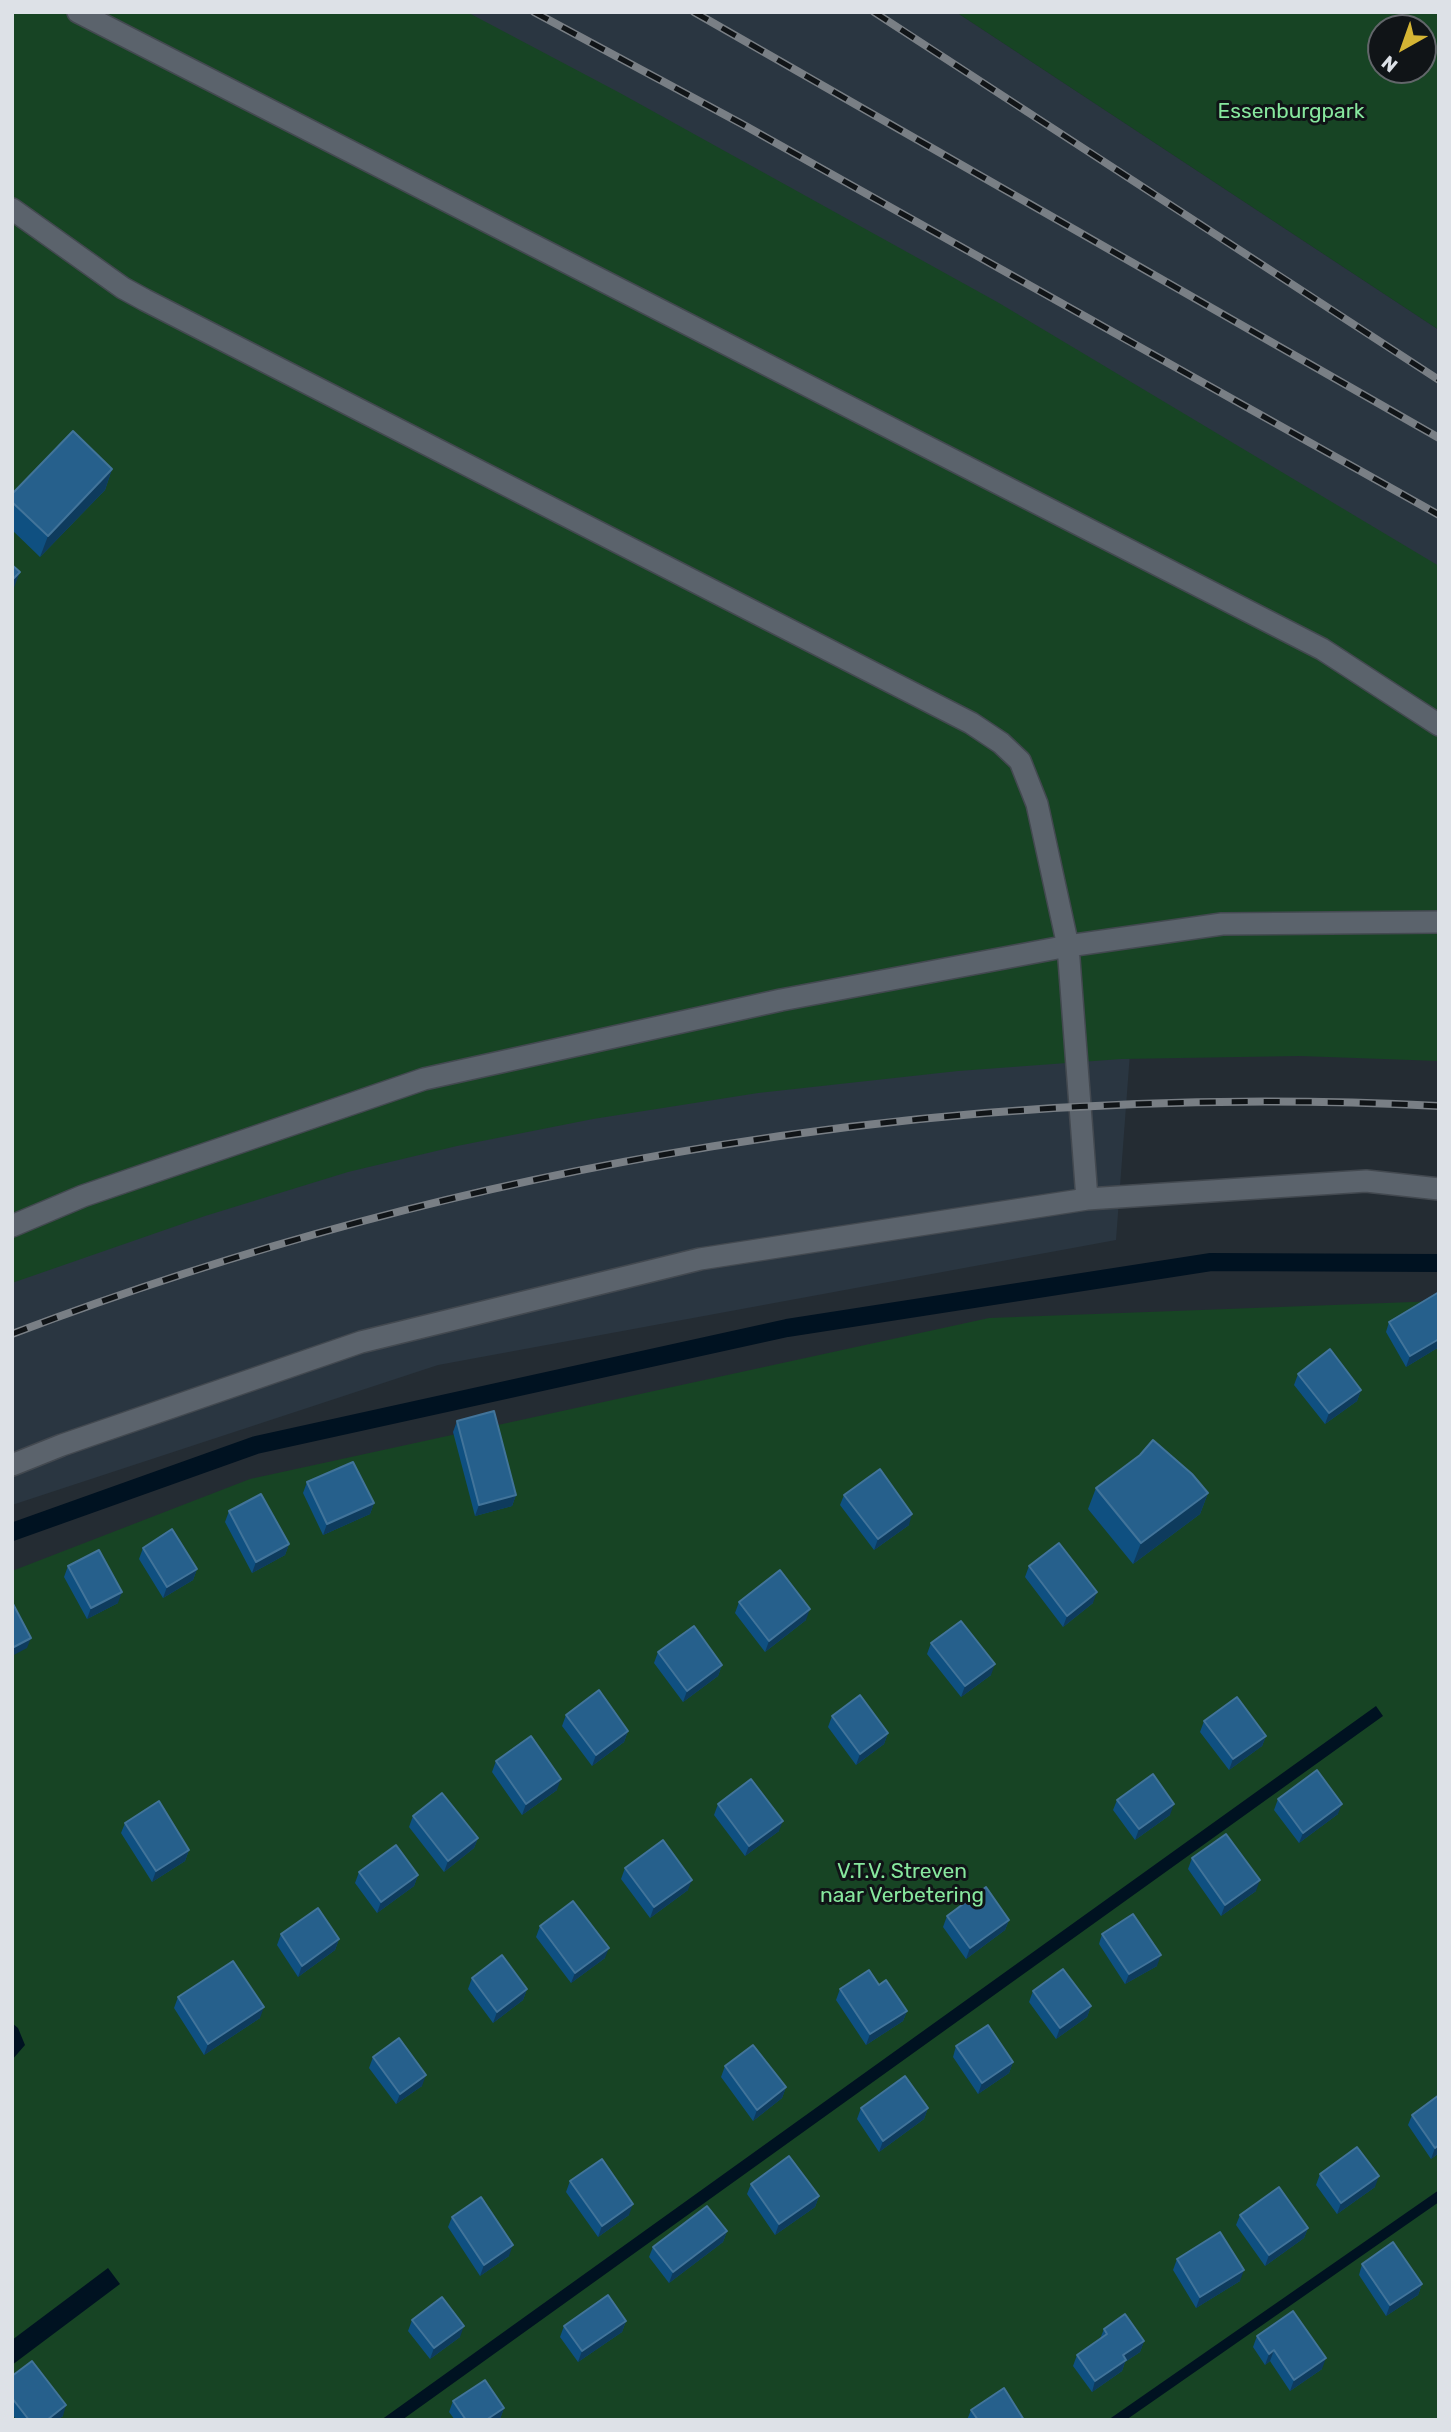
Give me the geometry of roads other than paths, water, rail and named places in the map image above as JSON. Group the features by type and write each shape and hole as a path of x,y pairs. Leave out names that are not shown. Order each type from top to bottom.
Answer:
{"lane":[{"path":"78,12 1322,649 1439,725"},
{"path":"12,209 123,288 145,300 971,723 1001,743 1020,761 1037,804 1068,946 1087,1199"},
{"path":"12,1226 83,1196 424,1079 780,1000 1068,946 1222,924 1439,922"},
{"path":"12,1465 62,1445 361,1342 700,1259 1087,1199 1366,1181 1439,1189"}],"waterway":[{"path":"12,1532 256,1445 787,1328 1211,1262 1439,1263"}],"railway":[{"path":"534,12 742,124 1439,515"},
{"path":"694,12 1439,438"},
{"path":"874,12 1439,380"},
{"path":"12,1334 184,1274 358,1222 535,1180 714,1146 894,1122 1075,1107 1257,1102 1439,1106"}],"park label":[{"name":"Essenburgpark","path":"1291,112"},
{"name":"V.T.V. Streven naar Verbetering","path":"902,1884"}]}
